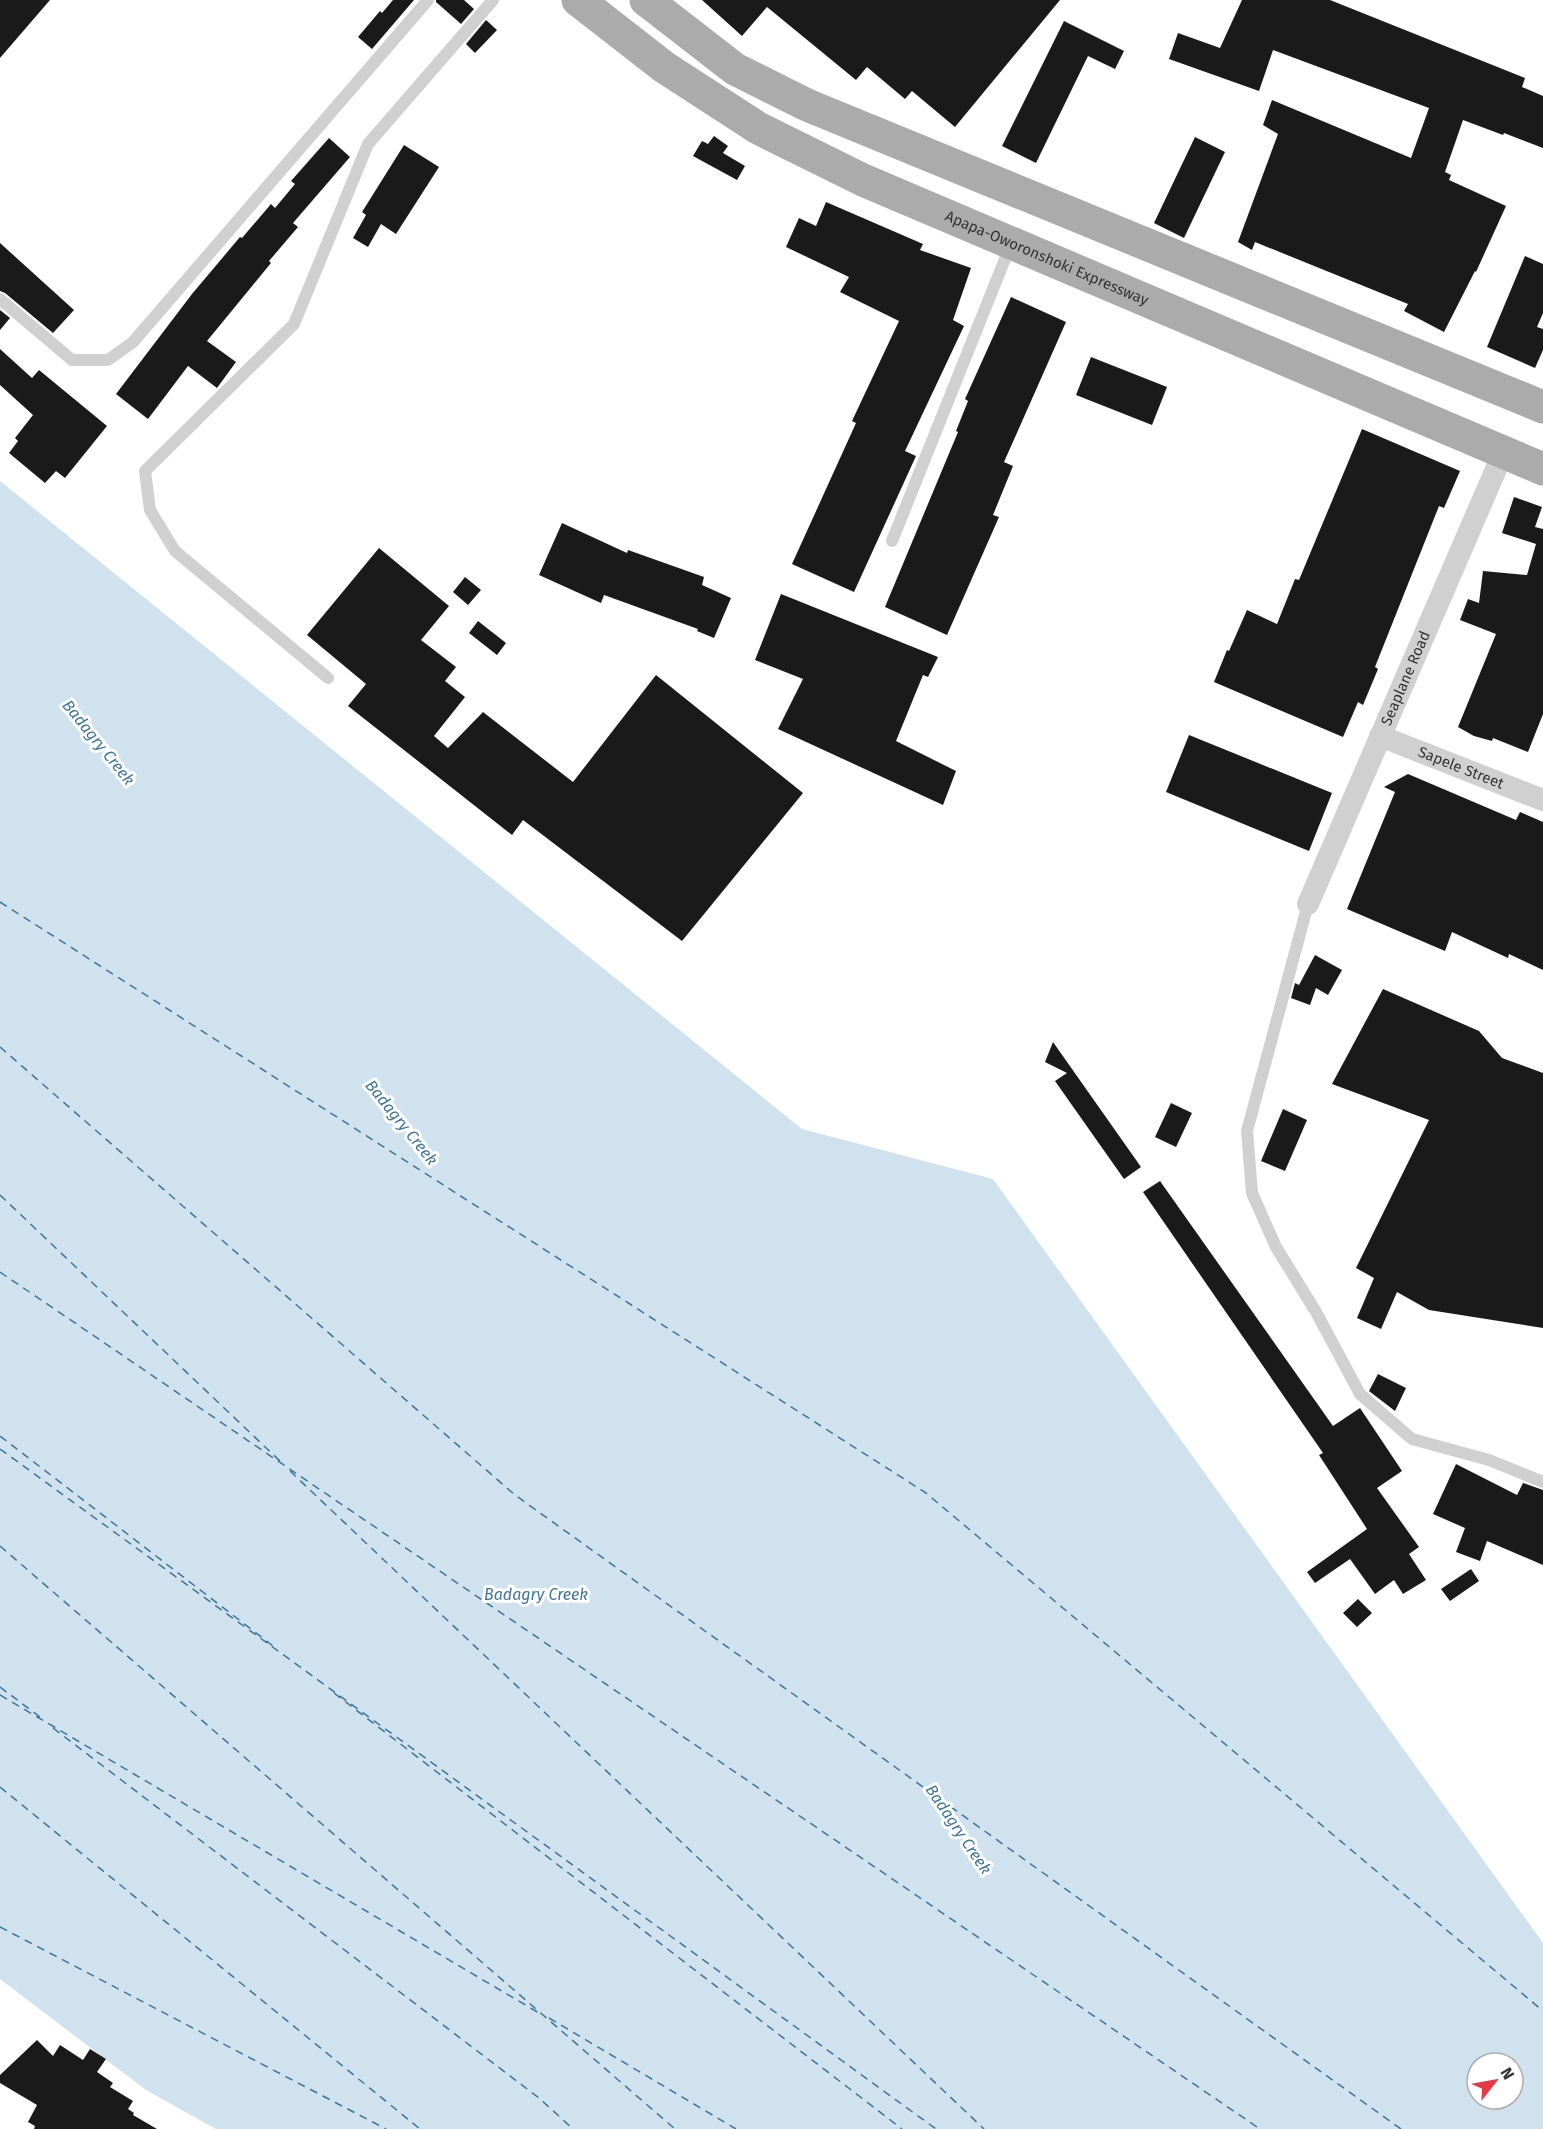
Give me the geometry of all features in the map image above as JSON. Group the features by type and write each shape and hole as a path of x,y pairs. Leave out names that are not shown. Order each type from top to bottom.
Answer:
{"main road":[{"name":"Apapa-Oworonshoki Expressway","path":"578,0 664,67 758,128 863,180 1543,469"},
{"path":"646,0 735,69 807,105 1543,407"}],"street":[{"name":"Seaplane Road","path":"1308,904 1503,453"},
{"name":"Sapele Street","path":"1380,736 1543,800"}],"lane":[{"path":"0,299 72,360 108,360 133,342 428,0"},
{"path":"328,678 175,551 150,510 146,471 294,324 368,144 493,0"},
{"path":"892,541 1011,242"},
{"path":"1308,904 1247,1131 1252,1193 1276,1247 1316,1312 1360,1394 1412,1439 1489,1460 1543,1482"}],"water":[{"name":"Badagry Creek","path":"0,481 802,1129 993,1179 1543,1943 1543,2129 216,2129 146,2090 0,1979"}],"building":[{"path":"0,0 50,0 0,58"},
{"path":"393,0 414,0 372,49 358,37 380,11 382,13"},
{"path":"436,0 464,0 474,9 461,24"},
{"path":"702,0 1060,0 955,127 912,91 905,99 867,67 856,80 767,7 742,36"},
{"path":"1242,0 1330,0 1525,78 1522,87 1543,96 1543,148 1463,120 1445,172 1451,175 1449,180 1506,206 1476,272 1444,332 1404,311 1408,304 1255,242 1252,250 1238,242 1278,134 1263,125 1272,100 1411,158 1429,108 1273,50 1259,91 1169,59 1178,33 1220,48"},
{"path":"486,20 497,30 475,53 466,44"},
{"path":"1064,21 1124,51 1115,69 1088,56 1036,163 1002,146"},
{"path":"714,136 728,146 723,153 745,166 737,180 693,156 702,141 708,144"},
{"path":"1195,137 1225,152 1184,238 1154,223"},
{"path":"329,138 350,157 293,223 298,227 207,341 236,362 217,388 188,366 148,419 116,394 192,294 271,204 275,208 295,184 291,181"},
{"path":"404,145 439,167 396,234 381,224 368,247 353,238 366,215 362,212"},
{"path":"826,202 923,244 920,250 971,268 953,320 964,326 905,451 916,456 854,592 792,564 856,423 852,421 899,321 840,292 849,277 786,247 799,218 816,226"},
{"path":"0,243 74,310 53,333 0,291"},
{"path":"1525,256 1543,264 1543,313 1537,327 1543,329 1543,350 1535,368 1487,347"},
{"path":"1011,297 1066,322 1004,462 1013,466 993,515 999,517 947,635 885,607 958,432 956,431 968,401 965,399"},
{"path":"0,310 10,318 0,330"},
{"path":"0,349 32,378 39,370 107,426 65,478 56,471 45,483 9,453 18,441 15,438 33,415 0,385"},
{"path":"1091,357 1167,387 1152,425 1076,395"},
{"path":"1362,429 1460,471 1444,508 1439,506 1375,667 1378,669 1363,705 1358,702 1343,737 1214,682 1247,610 1277,624 1295,579 1299,580"},
{"path":"1514,497 1542,507 1535,527 1543,529 1543,714 1528,752 1493,738 1492,741 1474,736 1458,727 1496,634 1460,620 1468,599 1479,603 1483,571 1527,575 1536,544 1502,533"},
{"path":"562,523 627,553 628,550 704,577 702,585 731,598 714,638 697,631 698,629 604,595 601,603 539,575"},
{"path":"379,548 449,606 421,640 456,667 445,681 465,697 434,736 448,748 483,712 573,782 656,675 803,793 682,941 523,820 512,835 348,706 366,684 307,635"},
{"path":"465,577 481,590 468,605 453,592"},
{"path":"781,594 938,657 928,677 923,675 896,741 956,771 943,805 778,729 803,679 755,660"},
{"path":"478,621 506,643 497,655 469,633"},
{"path":"1189,735 1332,793 1309,851 1166,792"},
{"path":"1408,774 1516,820 1520,812 1543,822 1543,970 1509,954 1508,958 1452,932 1445,951 1347,909 1395,792 1384,787"},
{"path":"1315,955 1342,970 1328,995 1316,988 1310,1005 1291,998 1295,983 1299,985"},
{"path":"1383,989 1479,1031 1502,1058 1543,1073 1543,1328 1429,1310 1397,1292 1381,1329 1357,1318 1374,1278 1356,1268 1429,1120 1332,1084"},
{"path":"1053,1042 1141,1167 1124,1179 1055,1081 1067,1073 1045,1062"},
{"path":"1171,1103 1192,1113 1176,1147 1155,1137"},
{"path":"1283,1109 1307,1120 1285,1171 1261,1161"},
{"path":"1160,1181 1333,1426 1360,1408 1402,1471 1377,1488 1419,1547 1409,1554 1426,1580 1403,1594 1394,1580 1375,1594 1350,1559 1315,1583 1307,1572 1367,1529 1319,1455 1323,1453 1143,1192"},
{"path":"1378,1374 1406,1388 1395,1411 1369,1391"},
{"path":"1456,1464 1517,1495 1523,1483 1543,1490 1543,1565 1487,1541 1480,1561 1456,1552 1465,1528 1433,1514"},
{"path":"1471,1569 1479,1581 1450,1601 1441,1589"},
{"path":"1358,1599 1372,1613 1357,1627 1343,1613"},
{"path":"37,2040 53,2056 60,2045 83,2060 90,2049 106,2059 97,2072 113,2083 110,2087 133,2101 128,2109 134,2113 133,2115 157,2129 34,2129 35,2126 28,2122 37,2105 0,2083 0,2075"}],"ferry route":[{"path":"0,902 926,1493 1543,2011"},
{"path":"0,1047 515,1495 1401,2129"},
{"path":"0,1195 282,1463"},
{"path":"0,1272 1260,2129"},
{"path":"0,1436 273,1646"},
{"path":"0,1449 936,2129"},
{"path":"290,1471 984,2129"},
{"path":"0,1546 675,2129"},
{"path":"0,1687 40,1717"},
{"path":"334,1693 902,2129"},
{"path":"0,1695 539,2013"},
{"path":"53,1728 539,2098 573,2129"},
{"path":"0,1787 420,2129"},
{"path":"0,1927 386,2129"},
{"path":"549,2018 736,2129"}]}
